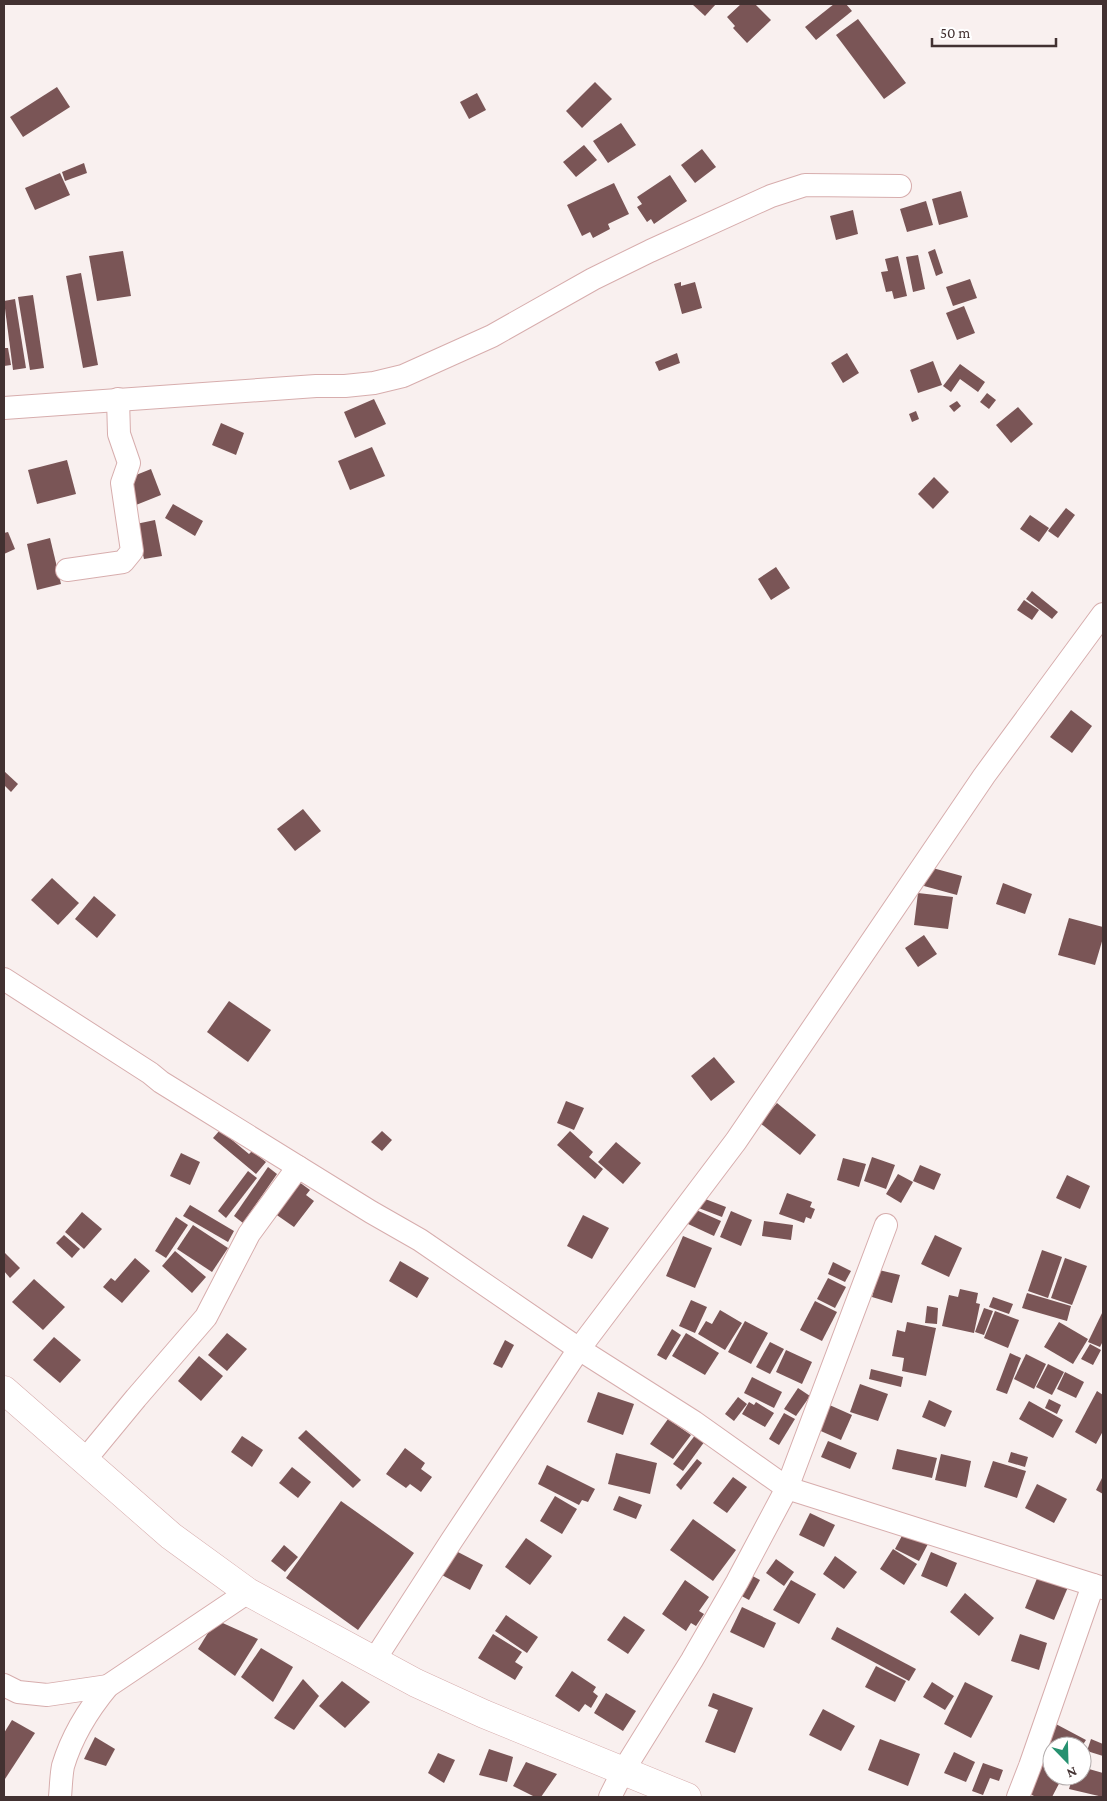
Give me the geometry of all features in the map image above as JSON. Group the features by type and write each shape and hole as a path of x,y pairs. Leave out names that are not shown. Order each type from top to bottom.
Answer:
{"highway":[{"path":"4,1390 171,1536 248,1592 416,1682 484,1714 687,1797"}],"street":[{"path":"4,408 316,386 345,386 374,383 403,376 492,336 593,279 642,255 771,196 805,185 900,186"},
{"path":"67,570 123,562 132,552 128,513 122,483 129,463 120,434 118,399"},
{"path":"375,1659 579,1349 736,1141 984,776 1103,614"},
{"path":"4,979 161,1082 371,1212 420,1240 579,1349 694,1422 787,1488 1098,1586 1018,1797"},
{"path":"84,1461 206,1317 249,1234 298,1167"},
{"path":"610,1797 623,1771 737,1582 787,1488 886,1225"},
{"path":"60,1797 63,1768 72,1743 91,1706 108,1686 248,1592"},
{"path":"4,1685 18,1692 47,1695 108,1686"}],"building":[{"path":"692,4 716,4 705,16"},
{"path":"741,4 755,4 771,20 747,43 733,28 735,26 727,17"},
{"path":"834,4 846,4 852,11 816,40 805,27"},
{"path":"858,19 906,83 884,99 836,35"},
{"path":"595,82 612,99 582,128 566,111"},
{"path":"57,87 70,107 23,137 10,117"},
{"path":"477,93 486,110 469,119 460,102"},
{"path":"621,123 636,145 608,163 593,141"},
{"path":"584,145 597,160 576,177 563,162"},
{"path":"702,149 716,167 695,183 681,165"},
{"path":"84,163 87,173 65,181 62,172"},
{"path":"60,173 70,195 35,210 25,188"},
{"path":"670,175 687,201 654,224 651,219 647,222 637,207 642,204 637,197"},
{"path":"614,183 629,214 608,224 610,229 593,238 590,232 582,236 567,205"},
{"path":"961,191 968,217 939,225 932,199"},
{"path":"926,201 933,225 907,232 900,209"},
{"path":"853,210 858,234 836,240 830,216"},
{"path":"935,249 943,273 936,276 928,252"},
{"path":"123,251 131,296 97,301 89,256"},
{"path":"918,255 925,289 913,292 906,257"},
{"path":"898,256 907,296 894,299 892,291 886,292 881,272 888,271 885,259"},
{"path":"81,273 98,365 83,368 66,276"},
{"path":"970,279 977,298 953,306 946,287"},
{"path":"681,282 681,286 695,282 702,308 682,314 674,284"},
{"path":"33,295 44,368 30,370 18,297"},
{"path":"15,299 26,368 13,370 4,301"},
{"path":"964,306 975,333 957,340 946,313"},
{"path":"4,348 8,348 11,365 4,366"},
{"path":"677,353 680,363 659,371 655,362"},
{"path":"847,353 859,373 843,383 831,363"},
{"path":"933,361 942,385 918,393 910,370"},
{"path":"960,364 985,382 978,392 960,379 951,392 943,386"},
{"path":"987,393 996,400 989,409 980,402"},
{"path":"374,399 386,424 355,438 344,412"},
{"path":"957,401 961,406 954,412 949,406"},
{"path":"1018,407 1033,424 1011,443 996,425"},
{"path":"916,411 919,419 912,422 909,414"},
{"path":"221,423 244,433 236,455 212,445"},
{"path":"372,447 385,476 350,490 338,461"},
{"path":"67,460 76,494 37,504 28,470"},
{"path":"151,469 161,495 136,505 126,479"},
{"path":"934,477 949,492 933,509 918,494"},
{"path":"173,504 203,521 195,536 165,518"},
{"path":"1066,508 1075,515 1058,538 1048,531"},
{"path":"1030,515 1049,528 1039,542 1020,529"},
{"path":"155,520 162,556 144,559 136,524"},
{"path":"8,532 15,549 4,554 4,533"},
{"path":"50,538 61,584 37,590 27,544"},
{"path":"776,567 790,588 771,600 758,579"},
{"path":"1032,591 1058,612 1052,619 1026,599"},
{"path":"1024,600 1039,610 1032,620 1017,610"},
{"path":"1071,710 1092,726 1072,753 1050,737"},
{"path":"4,771 18,784 11,792 4,785"},
{"path":"303,809 321,831 295,851 277,829"},
{"path":"929,867 962,876 957,895 924,886"},
{"path":"52,878 79,903 58,925 31,900"},
{"path":"1003,883 1032,894 1025,914 996,904"},
{"path":"918,893 953,897 948,929 914,925"},
{"path":"94,896 116,915 97,938 75,919"},
{"path":"1069,918 1103,927 1103,938 1095,965 1058,955"},
{"path":"924,935 937,954 918,967 905,948"},
{"path":"229,1001 271,1030 248,1062 207,1032"},
{"path":"714,1057 735,1082 711,1101 691,1076"},
{"path":"566,1101 584,1108 574,1130 557,1123"},
{"path":"777,1103 816,1135 800,1155 760,1123"},
{"path":"220,1130 249,1154 252,1151 266,1162 256,1174 213,1138"},
{"path":"382,1131 392,1140 382,1151 371,1142"},
{"path":"570,1131 593,1152 589,1157 603,1169 595,1179 557,1145"},
{"path":"616,1142 641,1163 623,1184 598,1162"},
{"path":"181,1153 200,1162 190,1185 170,1176"},
{"path":"872,1157 895,1165 886,1189 864,1181"},
{"path":"843,1158 866,1164 859,1187 837,1180"},
{"path":"920,1165 941,1174 934,1190 913,1181"},
{"path":"268,1167 277,1174 243,1223 234,1216"},
{"path":"248,1171 257,1178 226,1218 218,1211"},
{"path":"898,1174 913,1182 901,1203 886,1194"},
{"path":"1067,1175 1090,1186 1080,1209 1056,1198"},
{"path":"295,1179 310,1190 306,1195 314,1201 294,1227 271,1211"},
{"path":"787,1193 812,1202 810,1207 815,1209 811,1219 806,1217 804,1223 779,1214"},
{"path":"700,1197 726,1207 722,1217 696,1207"},
{"path":"190,1205 234,1231 228,1242 183,1216"},
{"path":"694,1209 721,1221 714,1236 688,1224"},
{"path":"731,1211 752,1220 741,1246 720,1237"},
{"path":"82,1212 102,1229 84,1249 65,1232"},
{"path":"583,1215 609,1228 592,1259 567,1246"},
{"path":"176,1217 188,1225 166,1258 155,1251"},
{"path":"764,1221 793,1225 791,1240 762,1236"},
{"path":"193,1225 228,1248 212,1272 177,1249"},
{"path":"64,1235 80,1249 72,1258 56,1243"},
{"path":"935,1235 962,1248 949,1277 921,1264"},
{"path":"683,1236 712,1248 695,1288 666,1276"},
{"path":"1042,1250 1062,1257 1048,1298 1028,1291"},
{"path":"175,1251 206,1277 192,1293 162,1266"},
{"path":"4,1252 20,1268 10,1278 4,1271"},
{"path":"135,1258 150,1271 122,1303 103,1287 111,1278 115,1281"},
{"path":"1065,1258 1087,1266 1072,1305 1051,1298"},
{"path":"400,1261 429,1278 417,1298 389,1281"},
{"path":"833,1262 851,1271 845,1282 828,1274"},
{"path":"879,1270 900,1275 892,1303 872,1297"},
{"path":"828,1278 846,1287 835,1308 817,1299"},
{"path":"34,1279 65,1307 43,1330 12,1302"},
{"path":"960,1289 978,1293 976,1303 980,1304 974,1333 942,1326 949,1295 958,1297"},
{"path":"1027,1293 1071,1306 1067,1321 1022,1308"},
{"path":"993,1297 1013,1304 1009,1314 989,1307"},
{"path":"691,1300 707,1307 695,1333 679,1326"},
{"path":"815,1301 837,1312 822,1341 800,1330"},
{"path":"927,1306 938,1308 937,1324 925,1323"},
{"path":"984,1308 993,1311 984,1335 975,1332"},
{"path":"720,1310 742,1323 725,1350 698,1334 706,1321 712,1324"},
{"path":"995,1311 1019,1320 1008,1348 984,1338"},
{"path":"1103,1311 1103,1341 1100,1347 1088,1342"},
{"path":"745,1321 768,1333 751,1364 728,1352"},
{"path":"907,1322 936,1328 926,1376 902,1371 904,1358 892,1356 897,1330 905,1332"},
{"path":"1059,1322 1088,1339 1073,1364 1044,1347"},
{"path":"672,1329 681,1335 666,1360 657,1355"},
{"path":"227,1333 247,1349 227,1371 208,1355"},
{"path":"686,1333 719,1353 705,1375 672,1356"},
{"path":"54,1337 81,1360 60,1383 33,1360"},
{"path":"505,1340 514,1345 502,1368 493,1364"},
{"path":"770,1342 784,1349 770,1374 756,1367"},
{"path":"1090,1344 1101,1350 1093,1365 1081,1359"},
{"path":"786,1350 812,1362 802,1384 776,1372"},
{"path":"1010,1353 1021,1358 1007,1394 996,1390"},
{"path":"1026,1354 1046,1364 1034,1389 1014,1379"},
{"path":"199,1356 223,1376 201,1401 178,1381"},
{"path":"1048,1364 1064,1372 1052,1395 1036,1387"},
{"path":"871,1369 903,1377 901,1387 869,1379"},
{"path":"1065,1372 1084,1382 1076,1398 1057,1389"},
{"path":"752,1377 782,1392 774,1408 744,1393"},
{"path":"860,1384 888,1394 878,1421 850,1412"},
{"path":"798,1388 810,1396 796,1416 784,1409"},
{"path":"1097,1391 1103,1395 1103,1431 1096,1444 1075,1432"},
{"path":"598,1392 634,1404 623,1435 587,1422"},
{"path":"738,1397 747,1404 734,1421 725,1414"},
{"path":"1049,1399 1061,1405 1057,1414 1045,1408"},
{"path":"929,1400 952,1411 945,1427 922,1417"},
{"path":"1029,1401 1063,1420 1053,1438 1019,1419"},
{"path":"749,1402 754,1405 756,1402 774,1413 765,1427 742,1414"},
{"path":"825,1403 852,1415 841,1440 814,1428"},
{"path":"784,1413 795,1419 779,1445 769,1439"},
{"path":"668,1419 691,1435 673,1459 650,1444"},
{"path":"306,1430 361,1480 353,1488 298,1438"},
{"path":"696,1434 705,1441 683,1471 673,1464"},
{"path":"242,1436 263,1450 252,1467 231,1452"},
{"path":"828,1441 857,1453 850,1469 821,1457"},
{"path":"405,1448 425,1463 421,1469 432,1477 421,1492 410,1484 406,1488 386,1474"},
{"path":"897,1449 937,1458 932,1478 892,1469"},
{"path":"1011,1452 1028,1457 1025,1467 1008,1462"},
{"path":"616,1453 657,1463 650,1494 608,1484"},
{"path":"941,1454 971,1461 966,1487 935,1480"},
{"path":"697,1459 702,1463 681,1490 676,1485"},
{"path":"993,1461 1026,1471 1017,1498 984,1487"},
{"path":"547,1465 595,1489 588,1502 582,1500 579,1505 538,1484"},
{"path":"292,1467 311,1482 298,1498 279,1483"},
{"path":"1103,1476 1103,1494 1096,1490"},
{"path":"733,1477 747,1487 727,1513 713,1503"},
{"path":"1037,1484 1067,1499 1054,1523 1025,1508"},
{"path":"555,1496 577,1509 562,1534 540,1521"},
{"path":"619,1496 642,1505 636,1519 613,1510"},
{"path":"341,1501 414,1553 358,1630 286,1578"},
{"path":"810,1513 835,1525 824,1547 799,1535"},
{"path":"693,1519 736,1550 713,1581 670,1550"},
{"path":"905,1530 929,1542 919,1561 895,1549"},
{"path":"526,1538 552,1556 530,1585 505,1567"},
{"path":"284,1545 298,1557 285,1572 271,1561"},
{"path":"893,1549 917,1564 904,1585 880,1569"},
{"path":"454,1550 483,1565 470,1590 440,1574"},
{"path":"931,1552 957,1563 947,1587 921,1576"},
{"path":"835,1556 857,1572 844,1589 823,1574"},
{"path":"776,1559 794,1572 784,1586 766,1573"},
{"path":"747,1573 760,1580 749,1600 736,1593"},
{"path":"1038,1576 1068,1587 1054,1620 1025,1608"},
{"path":"685,1580 709,1597 699,1611 704,1614 696,1626 691,1623 686,1631 662,1614"},
{"path":"791,1580 816,1594 799,1624 773,1610"},
{"path":"965,1593 994,1618 979,1636 950,1612"},
{"path":"742,1607 776,1623 764,1648 730,1632"},
{"path":"506,1615 538,1637 527,1653 495,1631"},
{"path":"624,1616 645,1630 628,1654 607,1640"},
{"path":"216,1620 258,1639 235,1676 198,1649"},
{"path":"837,1627 916,1669 909,1681 831,1639"},
{"path":"493,1634 522,1652 515,1662 523,1667 515,1680 478,1658"},
{"path":"1020,1634 1047,1643 1039,1670 1011,1661"},
{"path":"261,1648 293,1667 273,1702 241,1677"},
{"path":"876,1666 906,1681 895,1702 865,1687"},
{"path":"572,1671 596,1687 593,1692 598,1696 591,1708 585,1704 579,1712 555,1696"},
{"path":"303,1679 319,1696 294,1730 274,1718"},
{"path":"342,1681 370,1702 345,1728 319,1706"},
{"path":"932,1682 954,1696 945,1710 923,1697"},
{"path":"965,1682 993,1696 971,1738 944,1724"},
{"path":"606,1693 636,1711 623,1731 594,1713"},
{"path":"713,1693 753,1708 735,1753 705,1742 718,1710 708,1706"},
{"path":"823,1709 855,1726 841,1751 809,1735"},
{"path":"12,1720 35,1733 5,1779 4,1733"},
{"path":"1054,1723 1078,1736 1046,1736"},
{"path":"95,1737 115,1749 106,1766 84,1759"},
{"path":"880,1739 920,1754 908,1786 868,1770"},
{"path":"1092,1739 1103,1744 1103,1756 1092,1753"},
{"path":"489,1749 513,1757 507,1782 479,1775"},
{"path":"954,1752 975,1762 966,1782 944,1773"},
{"path":"438,1753 455,1760 444,1783 428,1773"},
{"path":"526,1762 557,1774 541,1797 535,1797 513,1786"},
{"path":"983,1763 1003,1770 999,1781 990,1778 983,1795 972,1791"},
{"path":"1042,1765 1042,1786 1058,1786 1052,1797 1036,1797 1028,1793"},
{"path":"1092,1770 1103,1773 1103,1797 1069,1789 1070,1786 1092,1786"}]}
